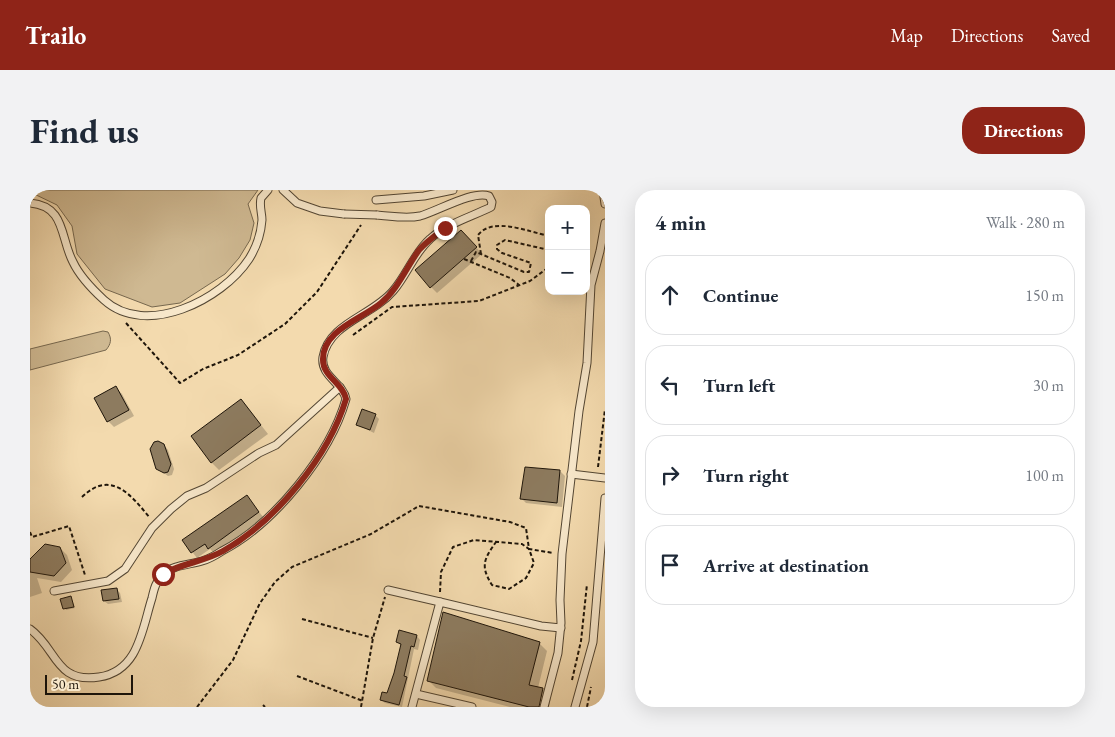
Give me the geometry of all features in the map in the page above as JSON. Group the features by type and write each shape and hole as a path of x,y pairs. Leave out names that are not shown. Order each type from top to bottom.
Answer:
{"lane":[{"path":"30,203 46,207 55,213 72,262 87,283 104,300 113,307 147,316 181,311 206,297 235,275 249,259 260,236 262,219 261,198 268,190"},
{"path":"30,629 38,635 57,663 74,676 84,678 101,677 131,660 142,634 156,583 163,574 173,568 204,560 224,550 253,531 281,506 321,451 339,421 346,399 340,387 325,371 323,360 326,347 334,334 381,303 393,291 418,251 431,238 445,228 490,207 492,202 489,196 476,194 419,216 402,218 320,211 297,203 283,190"},
{"path":"376,200 424,196 453,190"},
{"path":"603,190 605,204"},
{"path":"544,707 558,653 561,628 562,554 571,474 587,364 591,285 605,223"},
{"path":"54,591 108,581 125,569 152,528 171,509 187,496 206,488 259,453 276,445 340,387"},
{"path":"571,474 601,478"},
{"path":"575,707 593,642 605,498"},
{"path":"388,590 541,626 561,628"},
{"path":"412,707 440,602"},
{"path":"416,694 472,707"}],"path":[{"path":"125,321 180,383 203,369 238,355 285,324 317,292 362,224"},
{"path":"481,254 478,235 483,229 495,225 545,235"},
{"path":"470,261 476,252 524,272 529,272 531,263 502,254 497,249 497,245 501,241 545,249"},
{"path":"464,258 510,278 519,285"},
{"path":"353,335 392,307 469,303 530,281 545,270"},
{"path":"601,478 605,409"},
{"path":"82,497 92,487 106,484 119,487 132,496 151,518"},
{"path":"197,707 233,660 260,602 275,582 292,567 371,534 419,506 510,522 526,528 529,549 534,563 526,578 509,589 492,585 485,574 485,559 496,542"},
{"path":"30,532 32,537 69,526 88,584"},
{"path":"440,602 441,572 452,547 474,540 522,544 529,549 562,554"},
{"path":"570,688 582,641 588,582"},
{"path":"361,707 373,638 388,590"},
{"path":"302,618 373,638"},
{"path":"297,676 363,701"}],"shaded area":[{"path":"30,190 258,190 248,204 254,223 250,240 239,258 225,274 180,303 152,307 105,289 77,254 72,226 57,205 30,192"},
{"path":"103,331 108,332 110,337 110,344 106,350 30,370 30,349"}],"building":[{"path":"461,230 477,247 430,288 415,270"},
{"path":"116,386 129,410 107,422 94,398"},
{"path":"241,399 261,425 211,463 191,436"},
{"path":"362,409 376,414 370,430 356,425"},
{"path":"158,441 164,444 171,464 168,472 164,473 156,469 150,449 154,442"},
{"path":"525,467 560,470 557,503 520,499"},
{"path":"247,495 259,512 208,549 205,544 191,553 182,540"},
{"path":"45,544 60,547 66,563 54,576 30,572 30,559"},
{"path":"117,588 119,599 103,601 101,590"},
{"path":"71,596 74,607 63,609 60,599"},
{"path":"443,612 540,642 529,685 543,688 539,707 529,707 427,681"},
{"path":"399,630 417,635 414,647 411,646 404,676 407,677 399,705 380,700 382,692 387,693 394,673 401,644 396,642"}],"route":[{"path":"163,574 173,568 204,560 224,550 253,531 281,506 321,451 339,421 346,399 342,389 325,371 323,360 326,347 334,334 381,303 393,291 418,251 445,228"}]}
